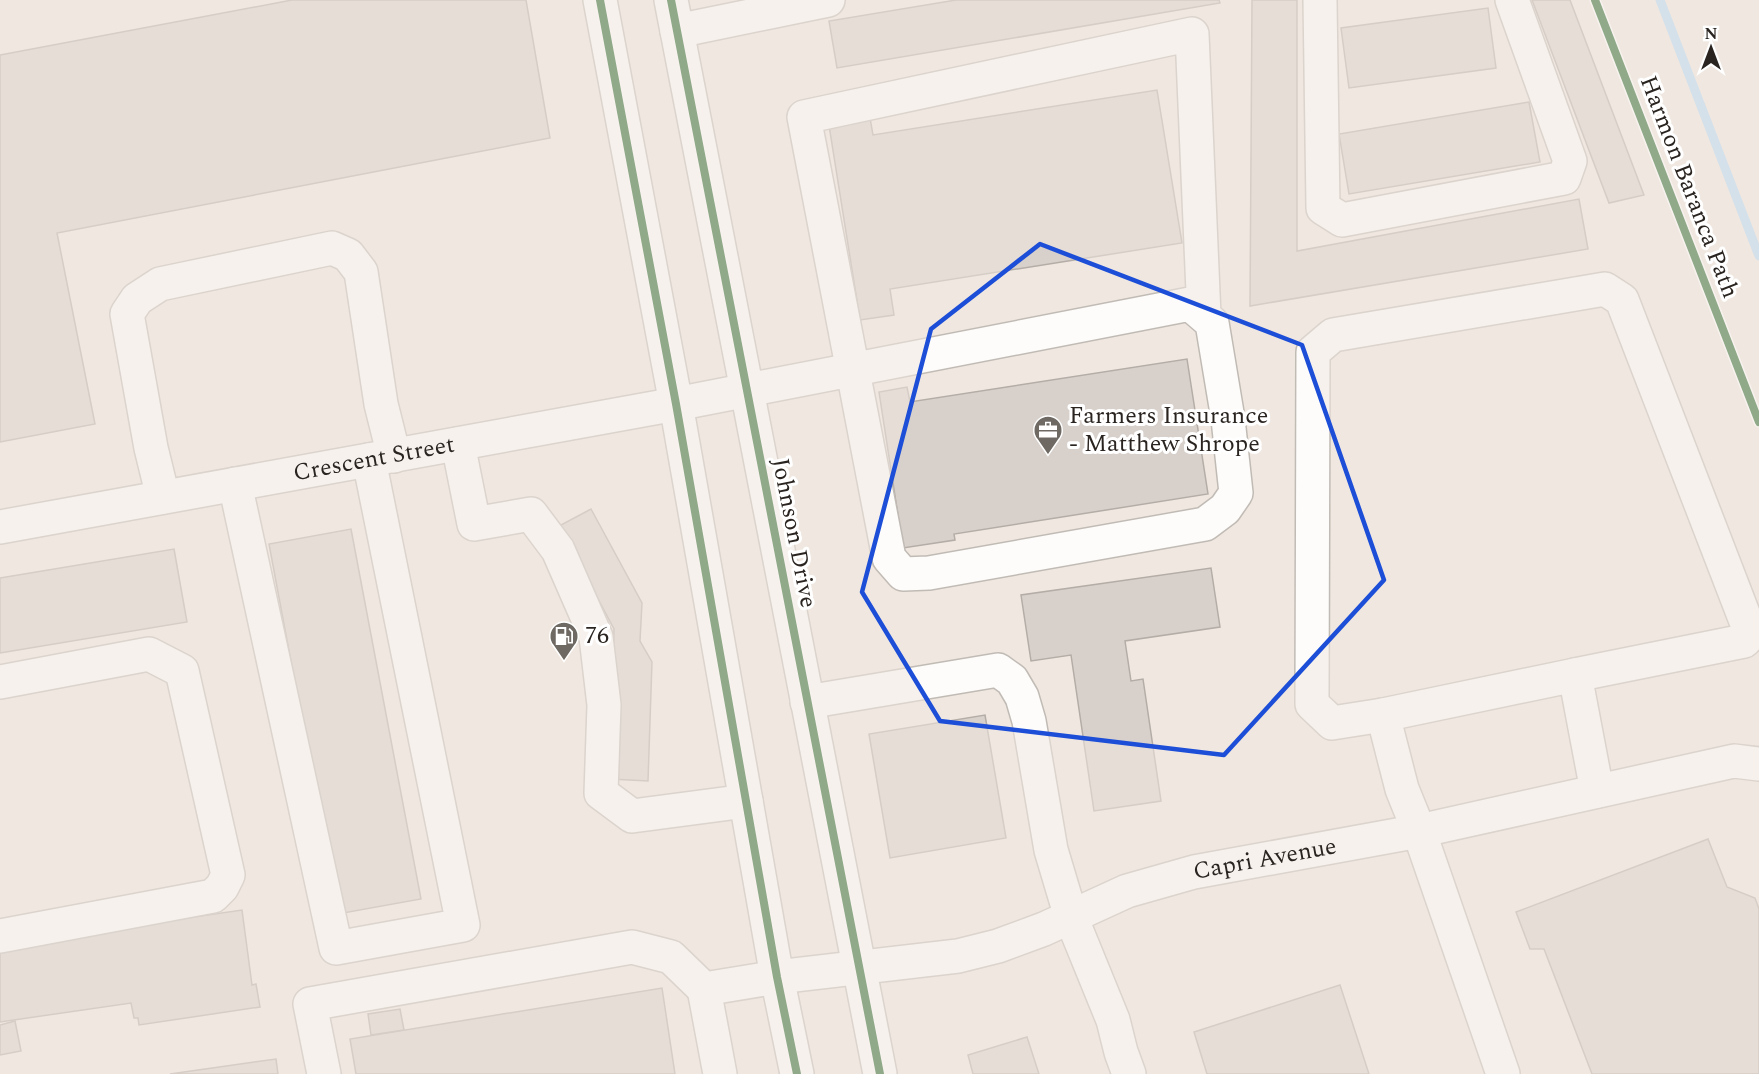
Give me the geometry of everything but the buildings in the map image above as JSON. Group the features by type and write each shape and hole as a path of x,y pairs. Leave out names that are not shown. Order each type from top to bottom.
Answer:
{"main road":[{"path":"600,0 676,405 796,1074"},
{"path":"674,15 828,0"},
{"path":"1320,0 1323,208 1342,220 1564,178 1570,161 1512,0"},
{"name":"Johnson Drive","path":"674,15 880,1074"},
{"path":"1192,34 1204,316 1212,323 1228,418 1236,493 1225,509 1205,524 929,573 903,574 890,558 851,369 804,117 1192,34"},
{"path":"163,497 127,314 137,299 160,284 332,248 348,255 361,272 381,405 381,458 463,925 336,948 235,484"},
{"path":"1605,289 1622,300 1751,634 1744,641 1575,675 1383,715 1332,723 1312,704 1312,352 1333,335 1605,289"},
{"name":"Crescent Street","path":"0,527 676,405 1190,304 1204,316"},
{"path":"458,444 474,524 531,514 558,550 596,637 604,705 602,794 632,816 746,801"},
{"path":"0,682 149,654 182,671 228,875 222,887 213,896 0,936"},
{"path":"807,702 999,670 1012,680 1022,697 1029,721 1050,850 1071,917 1113,1020 1120,1052 1129,1074"},
{"path":"1575,675 1597,791"},
{"path":"1383,715 1402,789 1419,831 1503,1074"},
{"name":"Capri Avenue","path":"704,989 777,977 958,956 998,946 1044,929 1127,891 1194,872 1419,831 1734,761 1759,764"},
{"path":"324,1074 310,1004 632,947 671,957 704,989 720,1074"}],"highlighted area":[{"path":"1040,244 1302,345 1384,580 1224,755 940,721 862,592 931,329"}],"waterway":[{"path":"1660,0 1759,256"}],"cycle path":[{"path":"600,0 676,404 777,977 797,1074"},
{"path":"671,0 880,1074"},
{"name":"Harmon Baranca Path","path":"1595,0 1759,422"}],"place":[{"name":"Farmers Insurance - Matthew Shrope","path":"1048,456"},
{"name":"76","path":"564,662"}]}
